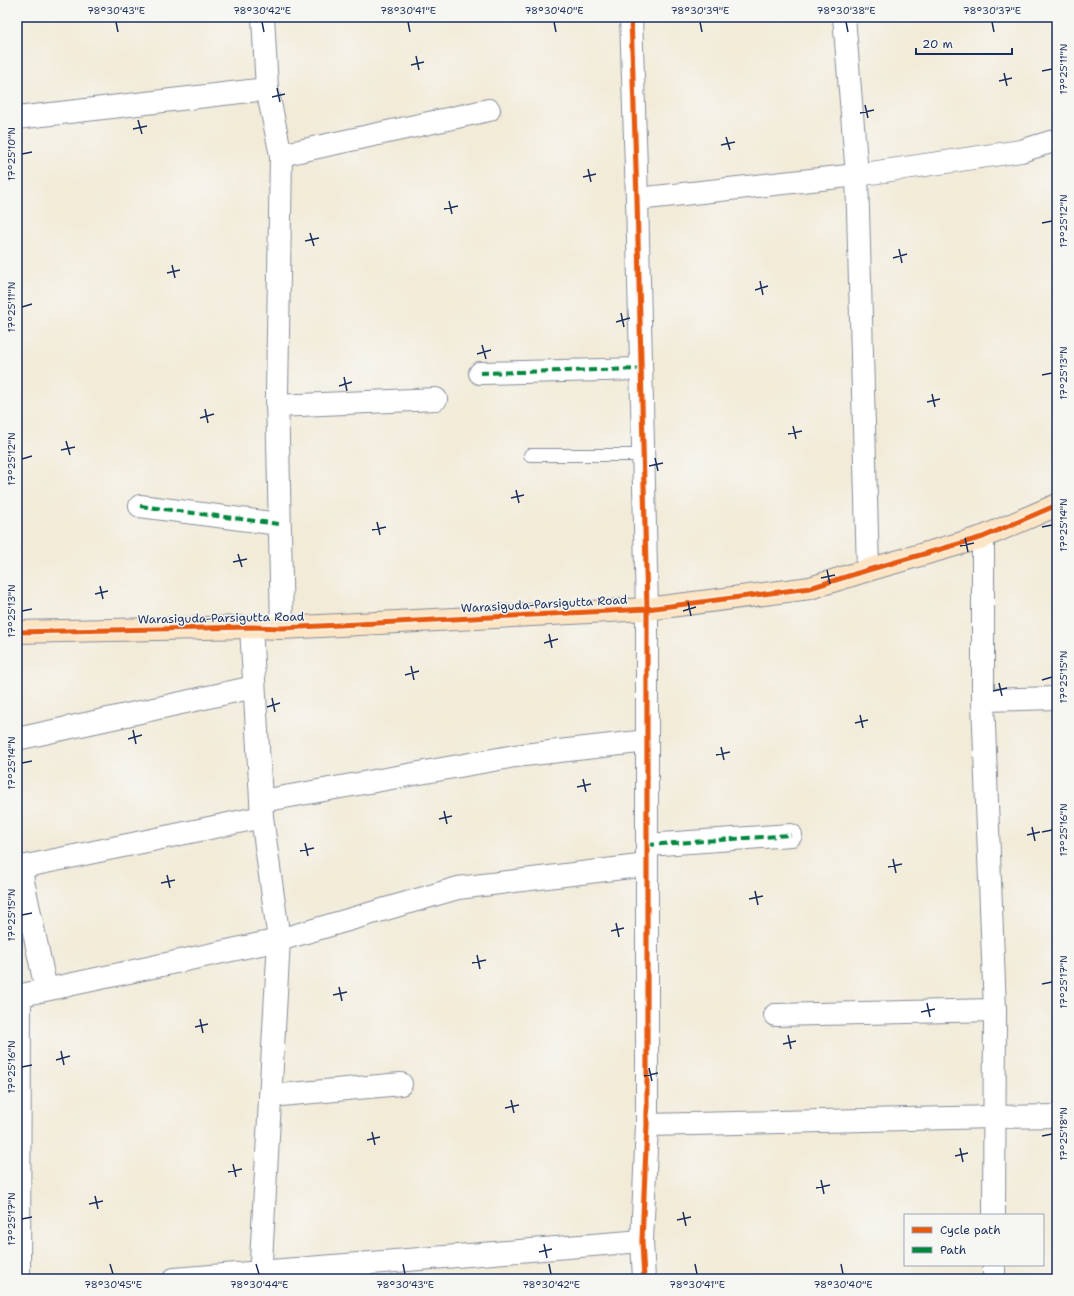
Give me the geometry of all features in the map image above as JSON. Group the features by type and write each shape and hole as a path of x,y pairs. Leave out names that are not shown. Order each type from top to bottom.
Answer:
{"street":[{"path":"263,17 267,89 281,155 277,406 284,510 282,628"},
{"path":"631,17 647,609 647,1125 642,1241 644,1279"},
{"path":"844,17 858,175 868,570"},
{"path":"17,118 267,89"},
{"path":"281,155 489,110"},
{"path":"637,200 858,175 1021,151 1057,140"},
{"path":"480,373 641,369"},
{"path":"277,406 436,399"},
{"name":"Warasiguda-Parsigutta Road","path":"17,632 251,627 282,628 647,609 810,588 983,537 1057,505"},
{"path":"140,506 284,510"},
{"path":"983,537 983,700 995,1010 994,1214"},
{"path":"251,627 262,809 279,940 260,1275"},
{"path":"17,739 254,687"},
{"path":"983,700 1057,698"},
{"path":"46,989 19,868 262,809 515,756 647,741"},
{"path":"19,1279 18,995 279,940 458,888 647,855 791,835"},
{"path":"776,1016 995,1010"},
{"path":"270,1096 401,1084"},
{"path":"647,1125 1057,1116"},
{"path":"174,1279 260,1275 642,1241"},
{"path":"994,1266 994,1279"}],"lane":[{"path":"530,455 643,454"}],"marked path":[{"path":"480,373 641,369"},
{"path":"140,506 279,524"},
{"path":"647,845 791,835"}],"cycle path":[{"path":"631,17 647,609 647,1125 642,1241 644,1279"},
{"path":"17,632 251,627 282,628 647,609 810,588 983,537 1057,505"}]}
